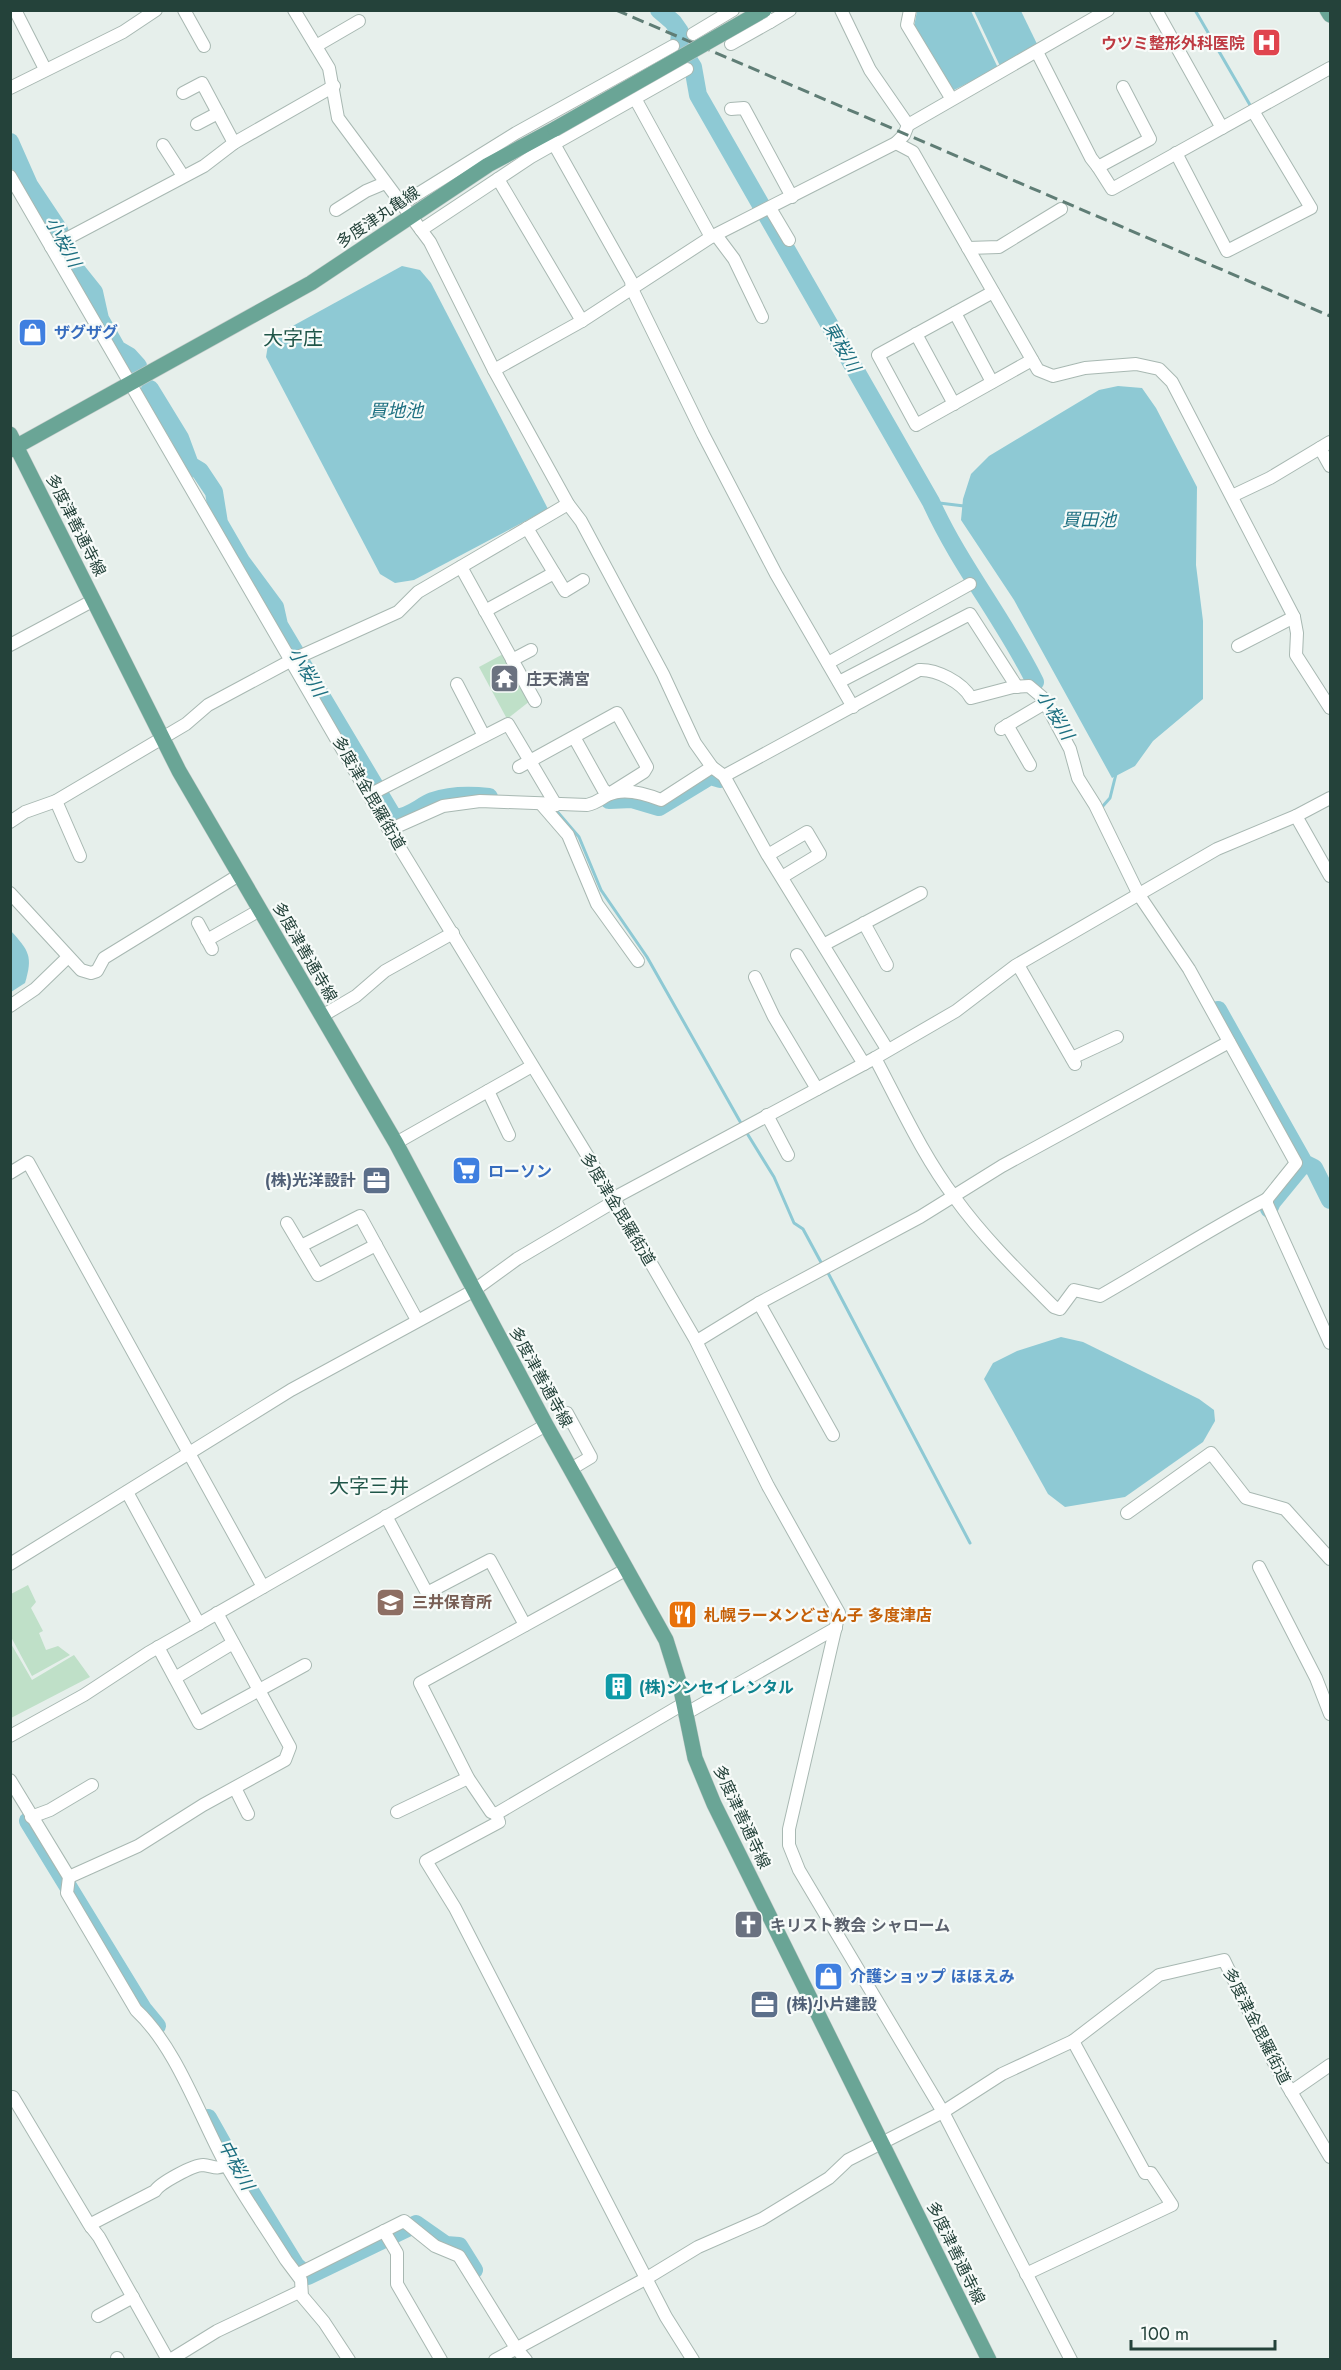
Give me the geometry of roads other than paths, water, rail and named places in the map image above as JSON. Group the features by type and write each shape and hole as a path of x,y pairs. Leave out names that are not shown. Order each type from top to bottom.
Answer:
{"main road":[{"path":"1327,10 1330,15"},
{"name":"多度津丸亀線","path":"13,444 132,384 311,283 488,165 555,136 766,14"},
{"name":"多度津善通寺線","path":"13,444 162,738 239,875 396,1143 473,1291 666,1640 695,1758 714,1804 989,2360"}],"street":[{"path":"15,10 45,69"},
{"path":"10,88 123,32 156,10"},
{"path":"184,10 204,46"},
{"path":"294,10 328,68 334,86 338,118 391,188 400,205 421,230 494,370 568,504 581,521 663,674 695,743 712,767 724,776 768,855 825,944 887,1049"},
{"path":"693,34 733,10"},
{"path":"731,44 766,14 790,10"},
{"path":"841,10 870,70 908,125"},
{"path":"910,10 907,25 951,98"},
{"path":"494,370 582,321 713,236 896,143 908,125 951,98 1037,52 1108,10"},
{"path":"1156,10 1222,128"},
{"path":"316,46 359,21"},
{"path":"400,205 516,133 673,45"},
{"path":"1037,52 1091,158 1112,189 1330,68"},
{"path":"421,230 555,136 635,98 687,69"},
{"path":"621,75 713,236 734,258 762,316"},
{"path":"183,93 202,83 234,143"},
{"path":"59,243 204,166 234,143 334,86"},
{"path":"1098,167 1150,139 1129,92"},
{"path":"731,109 744,108 792,197"},
{"path":"1176,153 1227,251 1311,207 1253,111"},
{"path":"197,124 218,113"},
{"path":"555,136 631,281 632,289 703,434 776,574 853,707"},
{"path":"896,143 913,152 1038,370 1053,376 1119,363 1136,364 1159,369 1172,382 1294,617 1298,633 1296,655 1330,708"},
{"path":"163,145 183,176"},
{"name":"多度津金毘羅街道","path":"10,176 59,243 112,355 132,384 389,830 697,1341 768,1485 839,1613 836,1628"},
{"path":"498,178 582,321"},
{"path":"336,210 366,191 385,183"},
{"path":"968,248 999,247 1061,209"},
{"path":"767,210 789,240"},
{"path":"993,292 878,355 916,425 1032,360"},
{"path":"955,313 992,382"},
{"path":"916,334 954,404"},
{"path":"1232,496 1270,478 1325,445 1330,466"},
{"path":"10,822 25,812 56,801 186,724 208,705 292,660 398,612 418,592 568,504"},
{"path":"528,528 565,591 583,580"},
{"path":"461,567 535,701"},
{"path":"485,611 554,573"},
{"path":"828,663 970,584"},
{"path":"10,645 94,600"},
{"path":"839,682 970,614 1016,684"},
{"path":"1238,646 1260,640 1294,617"},
{"path":"512,660 531,650"},
{"path":"724,776 919,670 932,670 969,695 1016,684 1029,686 1045,703 1070,749 1078,778 1095,805 1139,895 1189,969 1296,1163 1268,1205 1207,1230 1157,1264 1100,1296 1074,1290 1060,1309 1054,1307 990,1243 954,1197 870,1061 832,1022 805,977 797,955"},
{"path":"457,684 471,701 484,736"},
{"path":"1030,765 1004,727 1045,703"},
{"path":"389,830 443,806 480,801 542,805 593,804 644,772 647,767 617,713 524,764"},
{"path":"369,795 508,724 524,764 556,805"},
{"path":"574,737 603,789 609,794 643,793 661,800 712,767"},
{"path":"10,1564 291,1390 473,1291 517,1259 614,1200 870,1061 887,1049 956,1011 1018,965 1217,849 1296,816 1330,798"},
{"path":"56,801 63,832 80,856"},
{"path":"542,805 568,835 597,904 638,961"},
{"path":"1296,816 1330,876"},
{"path":"768,855 807,832 820,854 782,877"},
{"path":"10,893 41,923 67,958 81,970 91,973 97,971 104,958 239,875"},
{"path":"825,944 921,893"},
{"path":"198,923 209,945 260,910"},
{"path":"864,923 887,965"},
{"path":"322,1017 356,996 385,971 453,933"},
{"path":"10,1006 35,989 67,958"},
{"path":"1018,965 1073,1061 1117,1037"},
{"path":"754,977 774,1017 817,1089"},
{"path":"697,1341 759,1303 954,1197 1002,1167 1229,1042"},
{"path":"396,1143 532,1066"},
{"path":"488,1091 509,1135"},
{"path":"767,1115 788,1155"},
{"path":"10,1173 28,1162 119,1322 188,1453 263,1587"},
{"path":"1268,1205 1330,1343"},
{"path":"301,1246 360,1216 417,1320"},
{"path":"287,1223 318,1275 376,1245"},
{"path":"759,1303 833,1435"},
{"path":"567,1413 591,1457 571,1469"},
{"path":"10,1736 84,1695 158,1647 546,1425"},
{"path":"1127,1513 1210,1453 1246,1498 1285,1509 1330,1559"},
{"path":"127,1492 199,1624"},
{"path":"386,1516 427,1593 489,1560 525,1625"},
{"path":"1259,1567 1316,1678 1330,1714"},
{"path":"627,1569 420,1683 468,1778 491,1812 496,1814 499,1822 426,1861 455,1908 666,2317 693,2360"},
{"path":"68,1883 138,1846 285,1760 289,1755 290,1747 218,1613"},
{"path":"496,1814 684,1709 836,1628"},
{"path":"836,1628 789,1829 789,1845 799,1870 943,2112 1071,2360"},
{"path":"175,1678 234,1643"},
{"path":"158,1647 199,1724 304,1665"},
{"path":"397,1812 468,1778"},
{"path":"10,1780 68,1883 67,1893 136,2010 146,2020 172,2058 226,2165 286,2260 302,2272"},
{"path":"31,1817 50,1810 92,1785"},
{"path":"235,1788 248,1814"},
{"name":"多度津金毘羅街道","path":"1072,2041 1159,1974 1224,1960 1291,2092 1330,2157"},
{"path":"495,2360 647,2278 698,2247 762,2220 829,2178 848,2160 943,2112 1002,2074 1072,2041 1145,2173 1151,2173 1172,2205 1026,2274"},
{"path":"1291,2092 1330,2065"},
{"path":"13,2097 169,2360 217,2331 301,2291"},
{"path":"91,2227 93,2223 155,2191 159,2185 199,2165 217,2169 226,2165"},
{"path":"302,2272 409,2225 435,2246 459,2256 521,2346 526,2360"},
{"path":"386,2234 397,2253 397,2284 441,2360"},
{"path":"302,2272 301,2291 349,2360"},
{"path":"98,2316 133,2296"}],"water":[{"path":"917,11 971,11 998,68 952,91 914,27"},
{"path":"974,11 1021,11 1038,46 1000,66"},
{"name":"買地池","path":"402,266 420,270 431,283 548,509 414,580 395,583 380,574 266,357 269,339"},
{"name":"買田池","path":"1118,386 1142,388 1156,408 1197,487 1196,565 1203,621 1203,699 1153,741 1135,766 1112,778 1014,600 961,520 963,499 971,474 989,456 1099,390"},
{"path":"11,931 28,954 29,966 25,983 11,992"},
{"path":"1061,1337 1083,1342 1199,1399 1214,1410 1215,1421 1203,1442 1125,1497 1065,1507 1048,1494 984,1379 993,1363 1017,1351"}],"waterway":[{"name":"東桜川","path":"659,10 673,22 680,32 679,45 693,67 698,95 931,502 955,548 1010,636 1035,682"},
{"path":"1195,10 1250,105"},
{"name":"小桜川","path":"10,142 29,185 59,230 70,262 94,292 100,319 117,349 129,356 138,366"},
{"name":"小桜川","path":"150,389 180,438 190,465 200,471 214,492 219,523 241,561 275,607 279,625 394,818 405,816 440,799 461,796 489,797"},
{"path":"931,502 964,506"},
{"path":"1102,807 1110,798 1116,774"},
{"name":"小桜川","path":"609,800 632,799 659,807 710,776 720,779"},
{"path":"555,809 579,837 601,890 647,957 742,1125"},
{"name":"小桜川","path":"1218,1010 1304,1163 1314,1168 1330,1200"},
{"path":"745,1130 774,1177 794,1223 803,1229 823,1266"},
{"path":"1269,1209 1272,1202 1304,1163"},
{"path":"827,1271 970,1543"},
{"name":"中桜川","path":"28,1821 143,2009 157,2026"},
{"name":"中桜川","path":"208,2118 296,2266 308,2276 416,2224 446,2245 459,2246 474,2270"}],"railway":[{"path":"616,10 1330,316"}],"place":[{"name":"ウツミ整形外科医院","path":"1266,43"},
{"name":"ザグザグ","path":"33,332"},
{"name":"庄天満宮","path":"505,679"},
{"name":"ローソン","path":"467,1171"},
{"name":"(株)光洋設計","path":"377,1180"},
{"name":"三井保育所","path":"391,1602"},
{"name":"札幌ラーメンどさん子 多度津店","path":"683,1615"},
{"name":"(株)シンセイレンタル","path":"618,1687"},
{"name":"キリスト教会 シャローム","path":"749,1925"},
{"name":"介護ショップ ほほえみ","path":"829,1976"},
{"name":"(株)小片建設","path":"765,2004"}],"district":[{"name":"大字庄","path":"293,338"},
{"name":"大字三井","path":"369,1486"}]}
